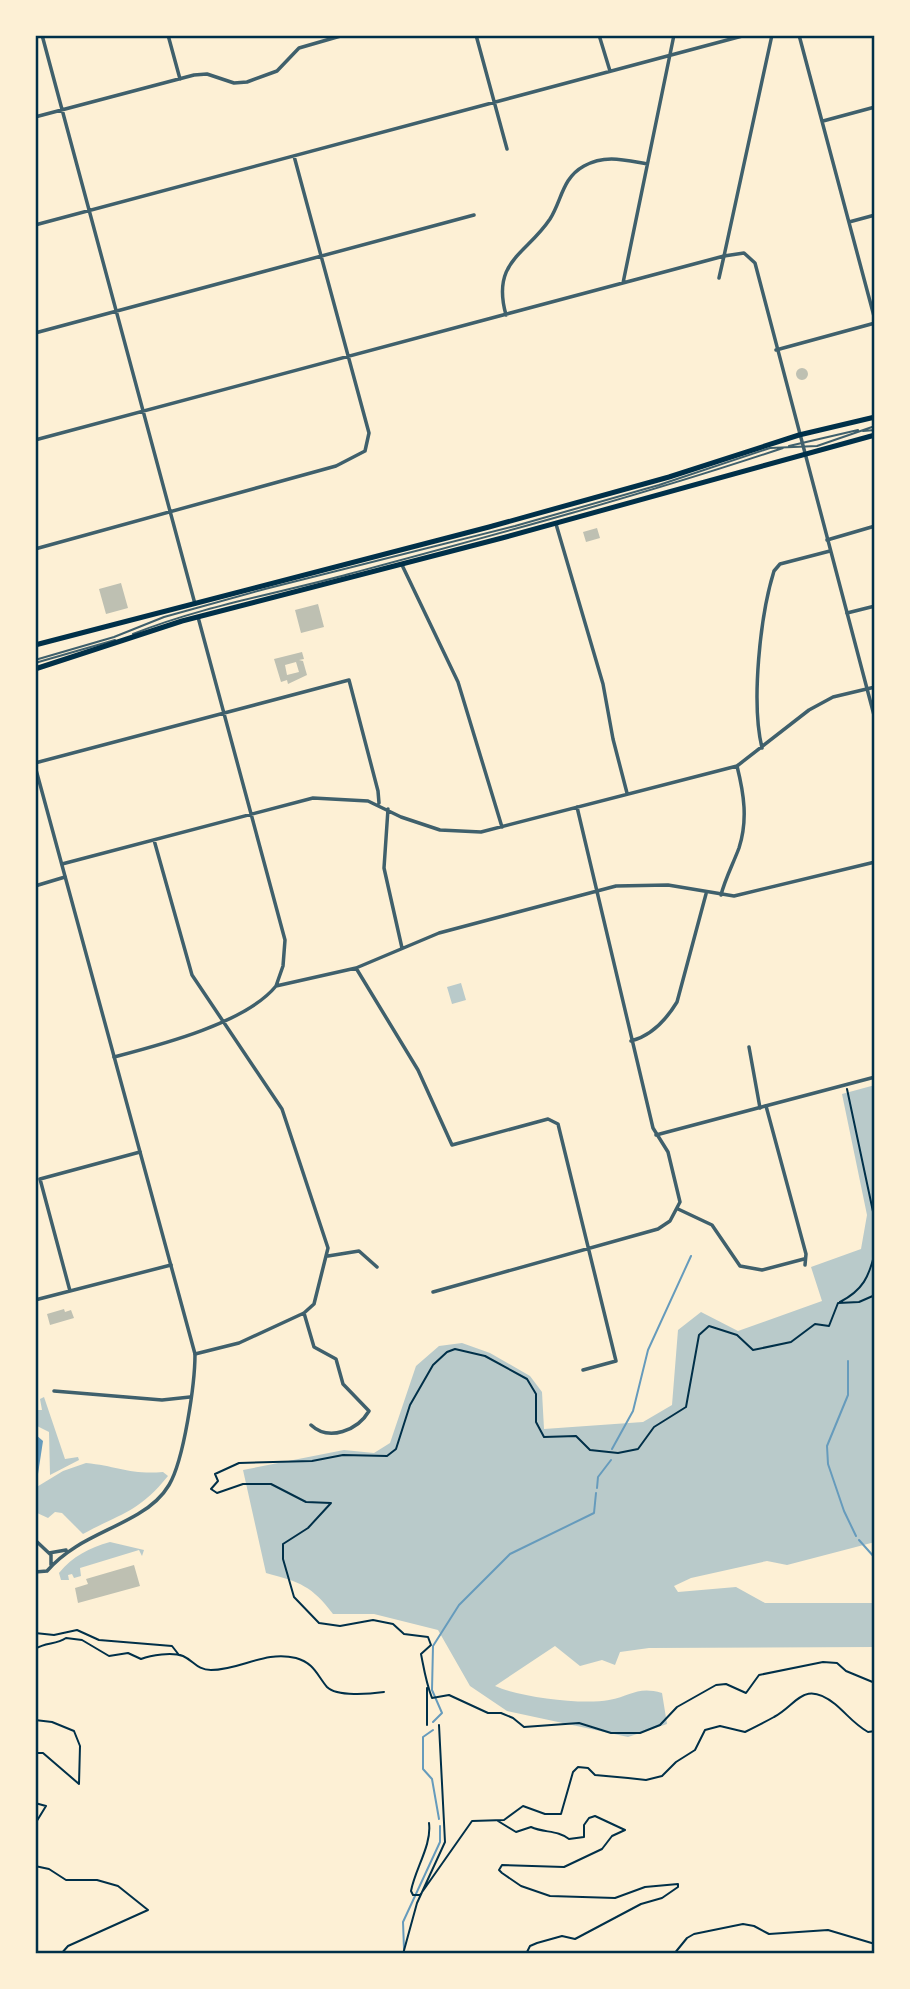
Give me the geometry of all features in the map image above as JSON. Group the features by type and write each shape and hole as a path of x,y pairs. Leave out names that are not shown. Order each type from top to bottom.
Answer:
{"main road":[{"path":"35,645 321,573 662,479 799,435 875,417"},
{"path":"35,669 198,617 402,565 804,455 875,433"}],"street":[{"path":"42,35 195,604"},
{"path":"168,35 180,79"},
{"path":"311,35 313,43"},
{"path":"35,117 206,74 228,82 247,82 271,74 294,51 344,35"},
{"path":"476,35 507,149"},
{"path":"599,35 610,71"},
{"path":"623,283 674,35"},
{"path":"35,225 746,35"},
{"path":"719,278 772,35"},
{"path":"776,349 875,321 799,35"},
{"path":"822,121 875,107"},
{"path":"35,549 336,466 365,451 369,433 293,156"},
{"path":"506,315 502,285 507,268 549,220 562,189 574,173 604,159 647,164"},
{"path":"35,333 474,215"},
{"path":"849,222 875,215"},
{"path":"35,440 724,256 744,253 752,259 875,719"},
{"path":"556,522 604,684 612,739 628,794"},
{"path":"827,540 875,526"},
{"path":"762,748 758,733 757,681 774,571 779,564 830,551"},
{"path":"402,565 458,682 502,827"},
{"path":"847,613 875,606"},
{"path":"114,1057 173,1042 223,1021 269,995 284,966 285,940 198,617"},
{"path":"35,1572 44,1572 68,1550 137,1515 160,1497 170,1484 178,1463 191,1397 195,1353 35,764 349,680 379,803"},
{"path":"62,864 313,798 332,797 379,803 401,817 440,830 481,832 737,766 808,710 833,697 875,687"},
{"path":"721,895 739,847 745,820 745,803 737,766"},
{"path":"433,1292 658,1229 670,1221 678,1209 679,1193 669,1156 656,1135 631,1041 577,807"},
{"path":"388,809 384,868 402,948"},
{"path":"154,839 192,975 282,1109 328,1248 314,1304 304,1313 239,1343 195,1353"},
{"path":"276,986 356,968 439,933 596,891 642,883 668,885 706,894 750,895 875,862"},
{"path":"35,886 65,877"},
{"path":"631,1041 644,1038 670,1014 677,1002 706,894"},
{"path":"356,968 418,1070 452,1145 554,1120 558,1124 617,1361 583,1370"},
{"path":"749,1047 760,1108"},
{"path":"656,1135 875,1077"},
{"path":"678,1209 712,1225 740,1266 762,1270 804,1262 806,1254 766,1106"},
{"path":"70,1292 40,1179 140,1152"},
{"path":"328,1256 359,1251 377,1267"},
{"path":"35,1300 171,1265"},
{"path":"304,1313 314,1347 336,1359 343,1384 369,1411 345,1431 320,1432 311,1425"},
{"path":"54,1391 163,1400 191,1397"},
{"path":"35,1540 46,1551 51,1566"},
{"path":"36,1550 68,1550"}],"lane":[{"path":"786,447 802,448 844,439 875,426"},
{"path":"35,662 122,638 179,617 330,579 663,488 801,442 845,431 875,433"}],"path":[{"path":"846,1085 874,1222 875,1241"},
{"path":"211,1473 215,1474 239,1463 312,1461 344,1455 387,1456 396,1449 410,1405 433,1365 447,1352 455,1349 485,1356 527,1379 536,1394 536,1422 544,1437 576,1436 590,1450 618,1454 638,1448 654,1427 686,1407 699,1335 709,1326 737,1335 753,1350 791,1342 815,1324 829,1326 838,1303 855,1294 868,1279 875,1252"},
{"path":"838,1303 859,1302 875,1295"},
{"path":"215,1474 218,1481 211,1489 213,1493 243,1484 271,1484 306,1502 331,1503 308,1528 283,1544 283,1559 294,1597 311,1618 326,1626 355,1625 373,1620 393,1624 404,1634 428,1637 431,1645 421,1654 426,1668 424,1679 432,1698 449,1695 488,1713 513,1717 524,1727 579,1723 611,1733 627,1734 640,1733 660,1725 677,1707 716,1685 726,1684 750,1692 754,1680 765,1673 836,1663 864,1681 875,1683"},
{"path":"35,1633 54,1635 77,1630 99,1640 172,1646 179,1656 195,1667 211,1670 260,1657 299,1658 315,1668 328,1687 337,1693 349,1691 361,1696 384,1692"},
{"path":"35,1648 47,1643 59,1643 66,1638 82,1640 109,1656 128,1653 141,1659 148,1655 179,1656"},
{"path":"427,1725 428,1687"},
{"path":"417,1895 472,1821 510,1818 523,1806 545,1814 561,1814 573,1772 578,1767 588,1768 595,1775 628,1779 646,1780 662,1776 676,1762 695,1750 705,1730 720,1726 746,1732 776,1716 796,1698 807,1694 836,1705 844,1715 868,1732 875,1731"},
{"path":"35,1720 52,1722 74,1731 80,1746 79,1784 43,1753 35,1753"},
{"path":"403,1954 417,1895 445,1842 439,1725"},
{"path":"35,1803 46,1806 35,1824"},
{"path":"497,1820 516,1832 531,1827 544,1834 562,1833 569,1839 584,1837 584,1825 589,1818 595,1816 625,1830 612,1836 603,1849 557,1869 550,1866 531,1868 502,1865 499,1870 502,1873 538,1893 615,1898 645,1887 678,1884 678,1887 662,1898 642,1904 575,1939 562,1936 537,1942 530,1946 526,1954"},
{"path":"417,1895 411,1891 414,1875 430,1836 429,1823"},
{"path":"35,1866 48,1869 66,1880 97,1880 118,1886 148,1910 68,1946 61,1954"},
{"path":"674,1954 687,1938 694,1934 743,1924 769,1934 828,1930 875,1944"}],"shaded area":[{"path":"461,983 466,1000 452,1004 447,987"},
{"path":"875,1085 875,1542 787,1565 767,1561 691,1578 674,1586 678,1592 736,1587 765,1603 875,1603 875,1647 649,1648 620,1652 615,1665 602,1660 580,1666 555,1646 495,1686 534,1697 567,1701 609,1700 640,1691 662,1693 667,1724 628,1737 507,1711 470,1686 438,1630 374,1614 333,1614 304,1586 266,1573 243,1470 344,1450 374,1453 390,1443 416,1366 439,1346 462,1343 490,1353 530,1376 542,1392 544,1429 643,1422 672,1405 678,1330 701,1312 738,1331 822,1301 811,1267 861,1249 867,1215 842,1094"},
{"path":"44,1397 65,1459 78,1457 79,1460 50,1475 49,1432 35,1425 35,1410 42,1410 40,1399"},
{"path":"86,1463 133,1471 163,1472 168,1476 138,1505 83,1534 62,1513 55,1512 48,1518 35,1512 35,1488 63,1471"},
{"path":"110,1542 144,1550 142,1556 139,1550 80,1568 81,1576 74,1578 72,1574 68,1575 69,1580 61,1580 59,1573 76,1557"}],"water":[{"path":"35,1434 43,1441 38,1474 35,1475"}],"building":[{"path":"802,368 808,374 802,380 796,374"},
{"path":"597,528 600,538 586,542 583,532"},
{"path":"121,583 128,608 106,614 99,589"},
{"path":"318,604 324,627 301,633 295,610"},
{"path":"302,652 304,659 299,660 303,661 307,675 288,684 287,680 281,682 274,659","holes":["296,662 299,672 287,675 285,665"]},
{"path":"64,1309 65,1312 71,1310 74,1318 50,1325 47,1314"},
{"path":"134,1565 140,1586 78,1603 75,1588 88,1584 86,1579"}],"waterway":[{"path":"612,1449 633,1411 648,1350 691,1256"},
{"path":"848,1361 848,1395 827,1446 828,1464 844,1511 856,1536"},
{"path":"597,1488 598,1477 611,1460"},
{"path":"433,1722 442,1713 432,1690 433,1646 459,1605 510,1554 594,1513 596,1493"},
{"path":"859,1540 875,1558"},
{"path":"433,1730 423,1737 423,1769 432,1779 439,1819"},
{"path":"404,1949 403,1922 440,1842 440,1826"}]}
